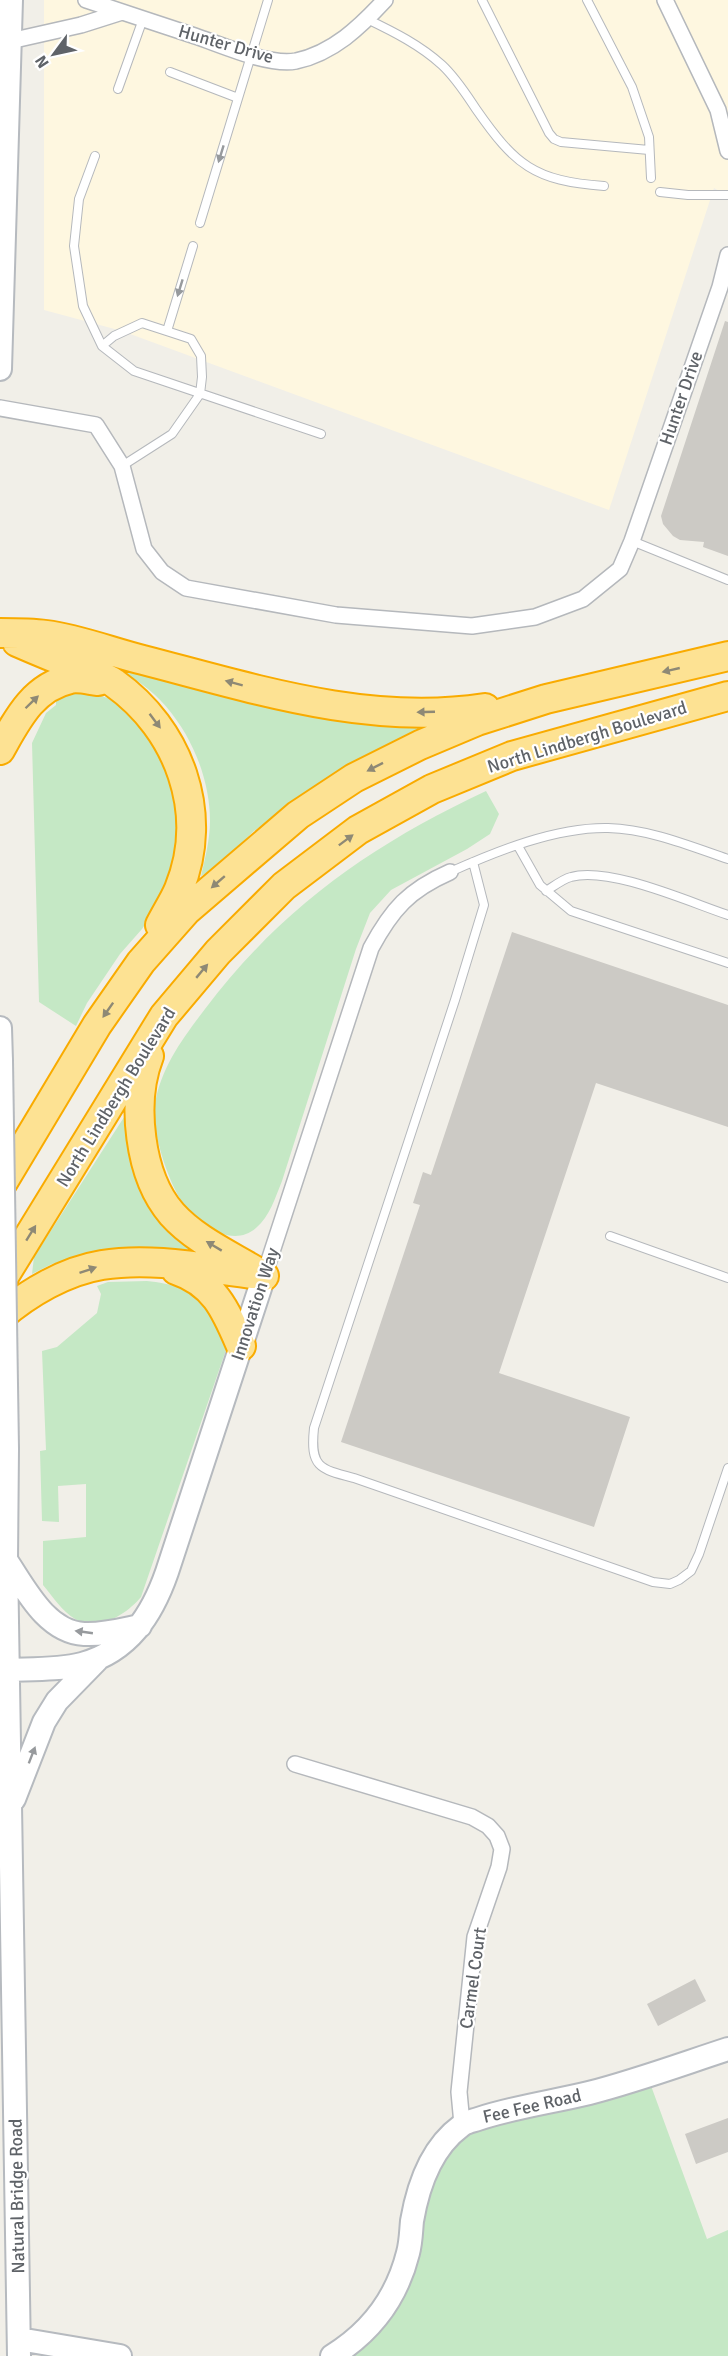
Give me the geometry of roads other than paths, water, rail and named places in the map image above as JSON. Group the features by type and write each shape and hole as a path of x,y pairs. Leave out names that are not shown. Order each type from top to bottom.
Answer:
{"highway":[{"path":"0,634 112,682 145,708 168,738 184,775 191,819 189,855 179,888 141,962"},
{"path":"0,634 46,635 282,696 339,707 409,713 443,712 466,711 546,699"},
{"path":"0,1186 97,1025 141,962 187,909 298,815 354,778 420,745 477,721 546,699 728,656"},
{"path":"0,750 33,698 54,685 72,679 112,682"},
{"name":"North Lindbergh Boulevard","path":"0,1283 164,1016 218,952 284,886 358,830 432,789 512,756 728,696"},
{"path":"164,1016 147,1061 141,1088 140,1119 145,1156 156,1189 172,1214 194,1233 264,1276"},
{"path":"0,1317 19,1301 53,1281 101,1265 154,1262 264,1276"},
{"path":"154,1262 187,1274 207,1287 220,1301 241,1346"}],"main road":[{"path":"0,369 11,0"},
{"name":"Natural Bridge Road","path":"0,1028 7,1449 6,1560 11,1809 11,1988 19,2347"},
{"name":"Innovation Way","path":"8,1670 81,1664 100,1657 123,1642 141,1626 158,1599 264,1276"},
{"path":"6,1560 35,1603 57,1625 82,1634 104,1634 141,1626"},
{"path":"11,1809 44,1722 57,1701 100,1657"},
{"name":"Fee Fee Road","path":"332,2356 349,2346 372,2324 390,2301 409,2251 418,2192 429,2165 443,2143 462,2124 490,2115 586,2094 641,2079 728,2049"},
{"path":"19,2347 120,2356"}],"street":[{"name":"Hunter Drive","path":"86,0 269,60 294,61 318,53 342,41 385,0"},
{"path":"665,0 718,110 728,151"},
{"path":"10,41 81,25 122,12"},
{"name":"Hunter Drive","path":"0,408 96,425 122,466 144,549 162,572 186,588 336,615 472,626 535,617 583,599 620,569 632,541 720,287 728,255"},
{"name":"Innovation Way","path":"264,1276 371,948 386,920 407,897 450,872"},
{"name":"Carmel Court","path":"295,1764 472,1817 488,1826 497,1836 502,1849 500,1867 475,1937 459,2092 462,2124"}],"lane":[{"path":"200,223 268,0"},
{"path":"482,0 554,139 561,142 649,150"},
{"path":"587,0 632,87 649,137 651,178"},
{"path":"118,89 143,19"},
{"path":"367,19 410,41 443,66 457,82 498,142 523,163 555,180 571,184 603,186"},
{"path":"170,72 238,98"},
{"path":"95,156 79,199 74,246 83,306 102,346 134,371 321,434"},
{"path":"660,192 728,195"},
{"path":"167,331 193,246"},
{"path":"102,346 114,336 142,323 191,339 201,356 200,394 172,434 122,466"},
{"path":"632,541 728,580"},
{"path":"450,872 499,850 564,833 609,828 651,834 728,859"},
{"path":"518,846 540,885 572,911 728,963"},
{"path":"472,862 484,905 314,1428 312,1445 315,1457 325,1470 653,1582 670,1584 680,1580 691,1571 728,1468"},
{"path":"546,891 570,877 592,875 617,877 728,915"},
{"path":"610,1236 728,1278"}]}
